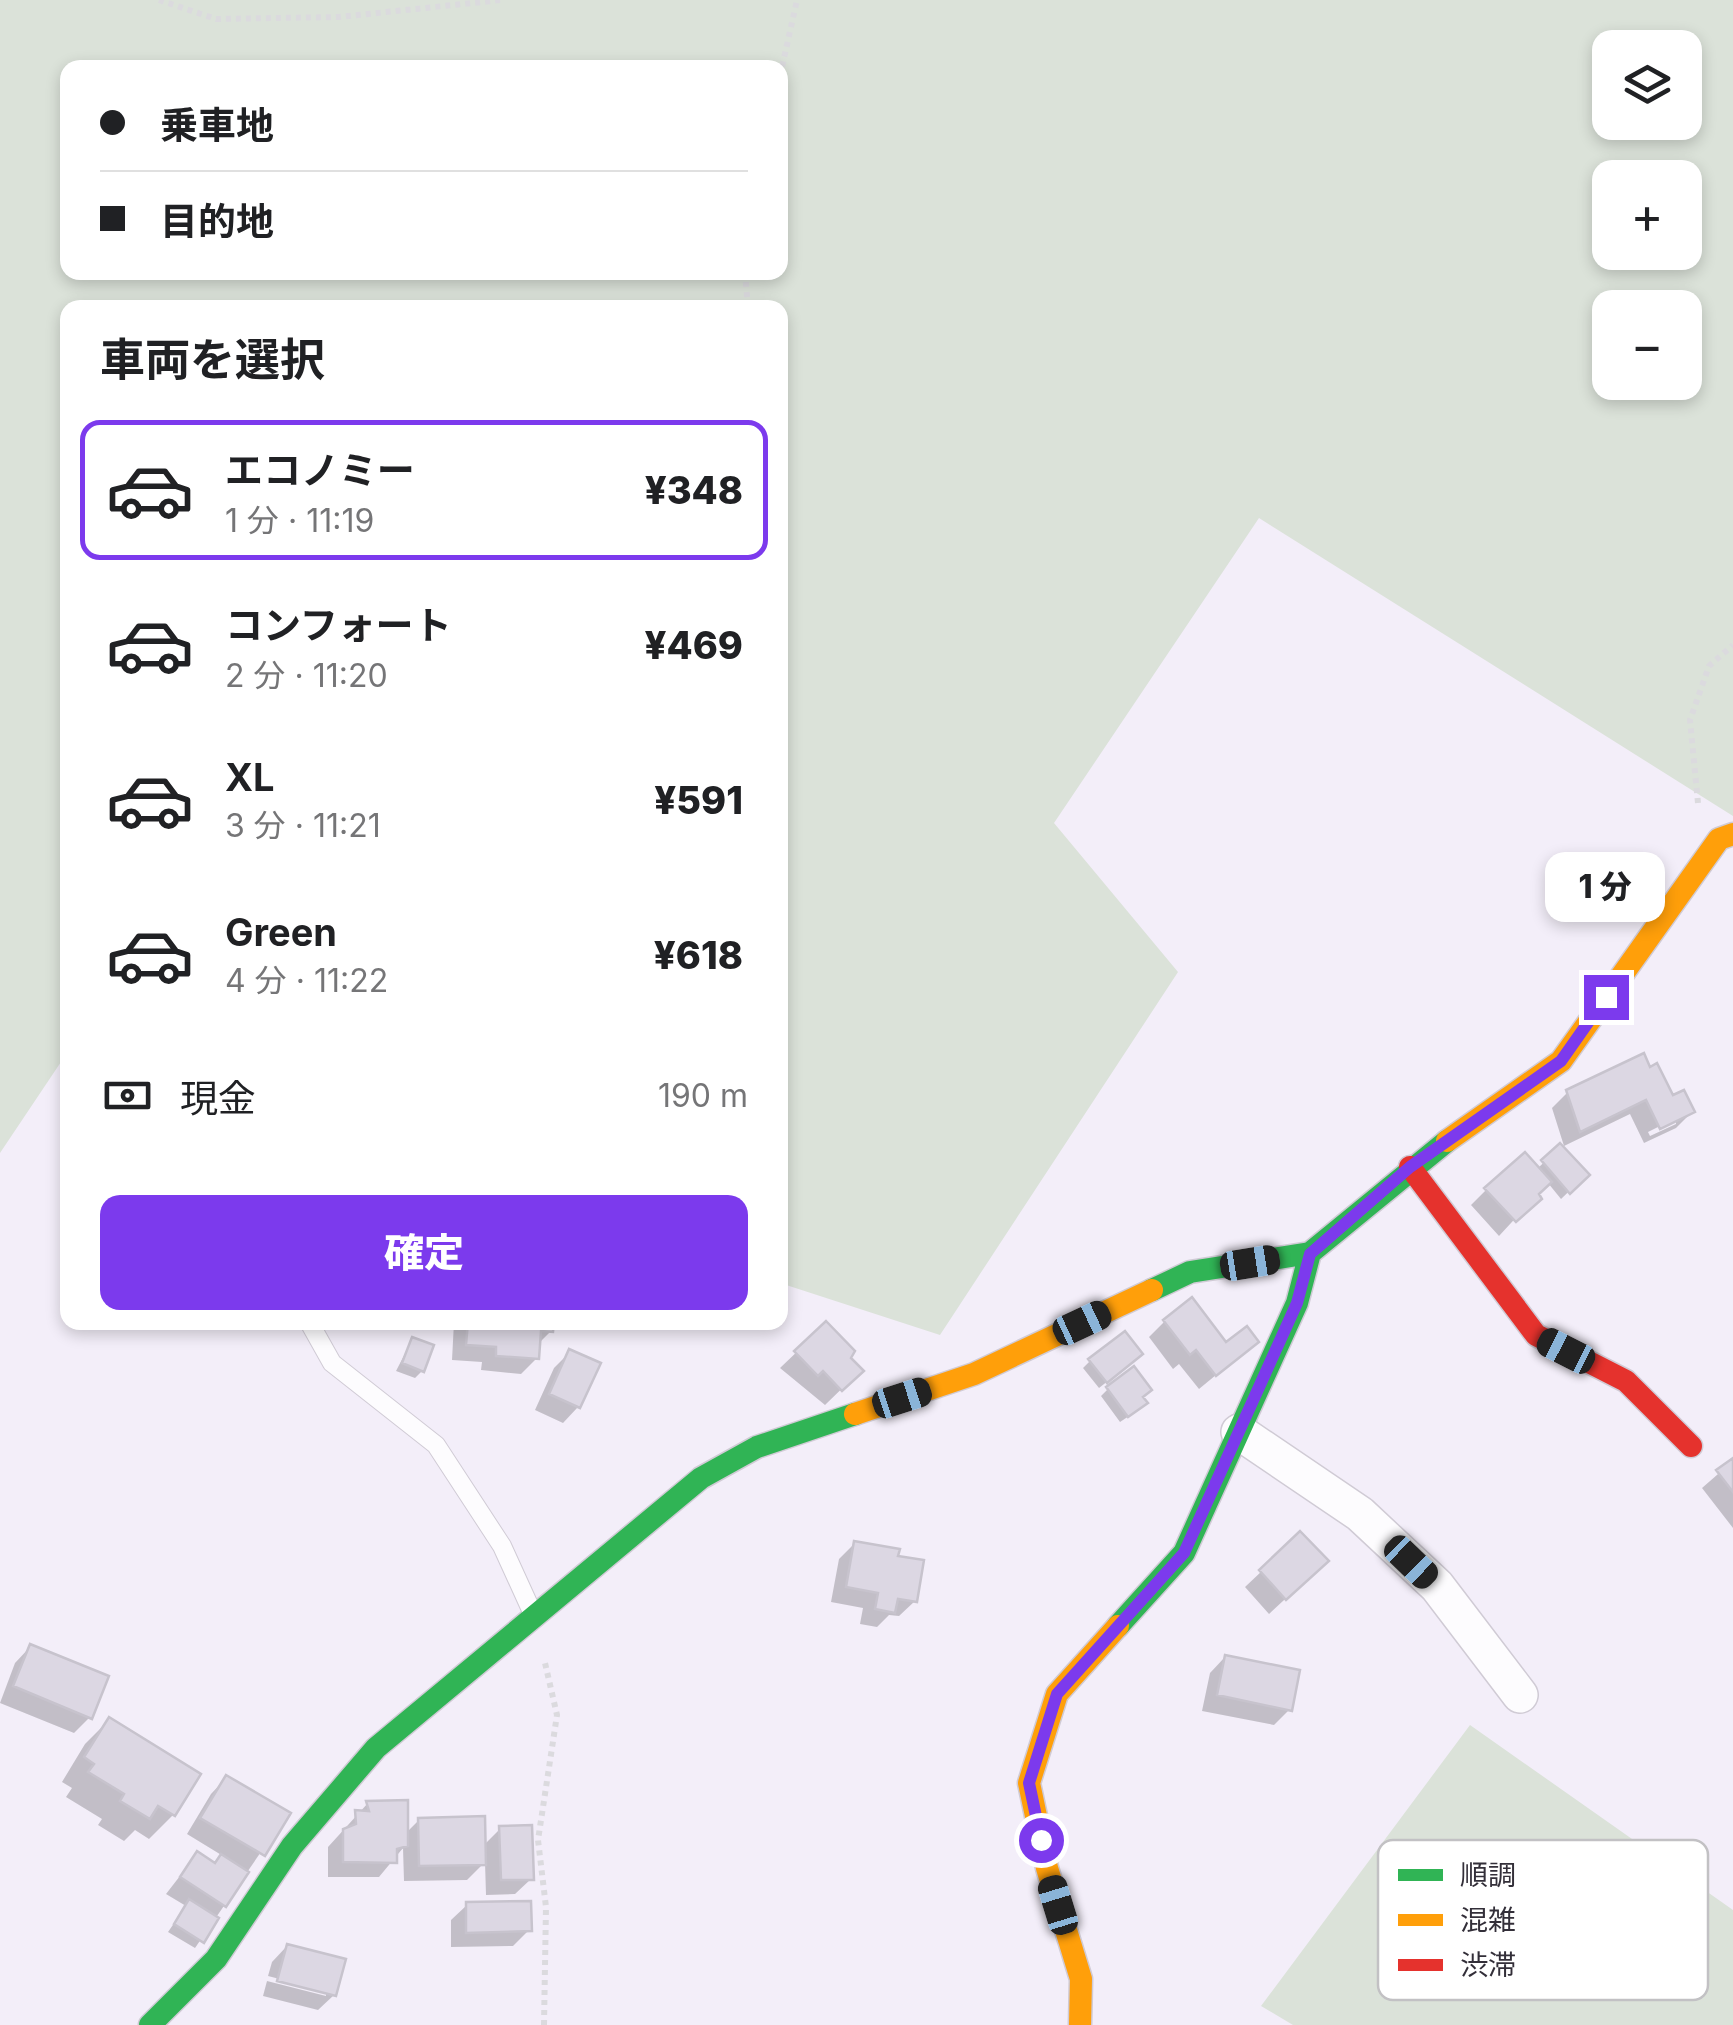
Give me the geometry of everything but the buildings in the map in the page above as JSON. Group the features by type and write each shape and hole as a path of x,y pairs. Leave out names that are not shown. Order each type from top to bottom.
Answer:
{"street":[{"path":"150,2025 216,1959 292,1846 376,1748 700,1478 758,1447 974,1374 1190,1272 1310,1254 1410,1167 1561,1061 1726,836"},
{"path":"1410,1167 1536,1336 1626,1381 1691,1446"},
{"path":"1080,2025 1081,1980 1047,1868 1029,1783 1057,1694 1184,1553 1297,1303 1310,1254"},
{"path":"1238,1432 1360,1514 1436,1586 1520,1696"}],"lane":[{"path":"313,1330 332,1363 436,1445 502,1546 535,1618"}],"path":[{"path":"159,0 216,19 338,17 500,0"},
{"path":"784,60 797,0"},
{"path":"1726,836 1695,798 1690,720 1709,666 1733,645"},
{"path":"535,1618 558,1715 538,1840 546,1907 544,2025"}],"shaded area":[{"path":"0,0 1733,0 1733,816 1259,518 1054,823 1178,972 940,1335 788,1286 788,300 60,300 60,1063 0,1153"},
{"path":"1470,1725 1633,1840 1384,1840"},
{"path":"1378,1849 1378,2000 1708,2000 1708,1892 1733,1910 1733,2025 1293,2025 1261,2006"}],"traffic: fast":[{"path":"1118,1626 1184,1553 1297,1303 1310,1253 1447,1141"},
{"path":"1152,1290 1190,1272 1310,1253"},
{"path":"150,2025 216,1959 292,1846 376,1748 701,1478 757,1447 855,1414"}],"traffic: slow":[{"path":"1447,1141 1561,1061 1719,839 1733,834"},
{"path":"855,1414 974,1374 1152,1290"},
{"path":"1080,2025 1081,1979 1047,1868 1029,1783 1057,1694 1118,1626"}],"traffic: jam":[{"path":"1410,1167 1536,1335 1626,1381 1691,1446"}],"route":[{"path":"1041,1840 1029,1783 1057,1694 1184,1553 1297,1303 1310,1254 1410,1167 1561,1061 1606,997"}]}
